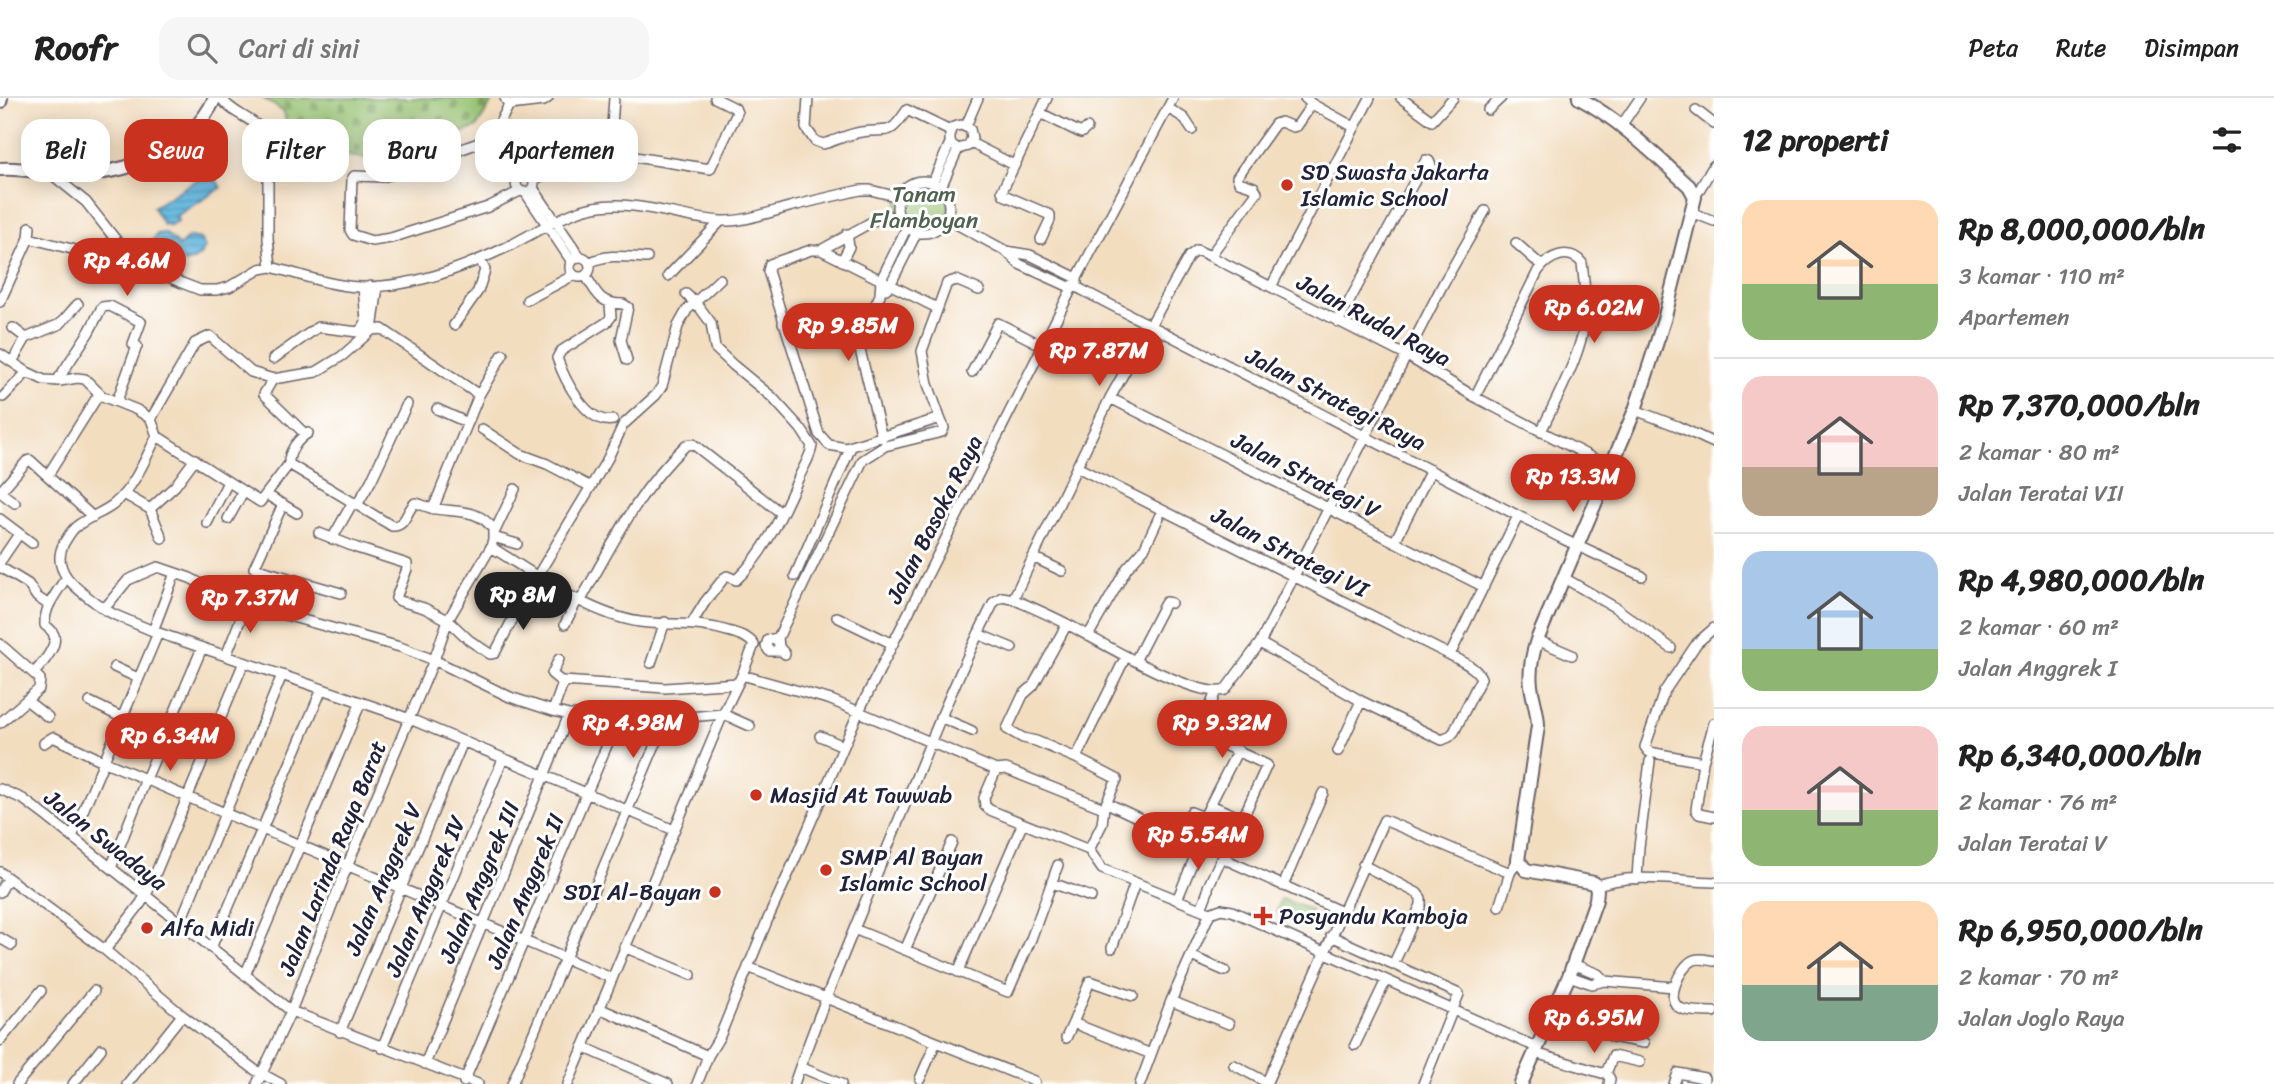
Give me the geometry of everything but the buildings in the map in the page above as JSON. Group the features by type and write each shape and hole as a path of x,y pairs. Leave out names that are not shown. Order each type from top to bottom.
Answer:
{"main road":[{"path":"110,171 143,163 187,133 203,117 215,98"},
{"path":"1521,1084 1571,970 1596,900 1595,886 1589,882 1532,872 1522,867 1518,860 1538,726 1531,677 1532,659 1537,640 1635,410 1664,320 1695,197 1689,186 1621,126 1604,112 1578,98"},
{"path":"3,167 21,169"}],"street":[{"path":"220,98 231,110 266,133 271,267"},
{"path":"500,119 507,102 548,98"},
{"path":"612,119 614,98"},
{"path":"638,157 710,169 737,113 735,108 715,98"},
{"path":"808,98 806,128 815,141 823,144 859,132 887,132 896,127 913,98"},
{"path":"966,126 978,98"},
{"path":"1041,239 1050,215 1003,193 1003,187 1048,98"},
{"name":"Jalan Basoka Raya","path":"697,1084 859,711 1043,346 1077,286 1173,98"},
{"path":"1271,287 1370,98"},
{"path":"1401,98 1432,121 1453,98"},
{"path":"1488,110 1501,98"},
{"path":"1621,126 1640,98"},
{"path":"1013,598 1110,398 1189,256 1196,250 1210,256 1257,192 1254,187 1239,182 1237,177 1275,124 1281,122 1293,127 1297,125 1309,101 1354,127"},
{"path":"1168,108 1184,118 1192,130"},
{"path":"908,110 950,131 954,146 937,185"},
{"path":"1696,110 1714,124"},
{"path":"1040,113 1081,134 1087,128"},
{"path":"950,131 957,125 966,126 972,134 971,143 965,148 954,146"},
{"path":"971,143 1014,165"},
{"path":"475,144 394,174 354,177 350,229 352,233 365,240 391,238 488,207 537,182"},
{"path":"1338,322 1419,170 1427,160 1433,170"},
{"path":"1695,197 1714,165"},
{"path":"926,180 937,185 949,202 947,219 931,232 917,232 907,228 898,214 899,197 905,188 913,183 926,180"},
{"path":"61,182 86,202 116,242 150,269 200,290 229,287 260,269 271,267 338,284 371,286 421,279 480,259 581,211 598,206 630,206 721,221 752,217 861,190 899,197"},
{"path":"517,182 528,188"},
{"path":"528,182 528,188 576,260 589,263 610,256 647,258"},
{"path":"794,1084 825,999 929,743 996,599 1013,598 1131,659 1183,682 1217,692 1228,688 1260,643 1443,284 1485,211"},
{"path":"1693,213 1714,221"},
{"path":"821,250 886,214"},
{"path":"947,219 1006,251 1019,264 1077,286"},
{"path":"668,276 721,221"},
{"path":"0,302 29,238 30,227"},
{"path":"886,283 907,228"},
{"path":"885,446 858,342 886,283 917,232"},
{"path":"842,261 849,247 848,234"},
{"path":"29,238 99,256 116,242"},
{"path":"1516,243 1542,266"},
{"path":"937,308 821,250 811,250 770,264 768,271 820,434 829,444 841,448 851,447 881,435 940,418"},
{"path":"1006,251 1024,253 1040,260 1077,286"},
{"path":"1475,397 1542,266 1550,259 1572,254 1582,263 1586,296 1585,321 1574,357 1541,432"},
{"name":"Jalan Rudal Raya","path":"1210,256 1407,356 1475,397 1612,468"},
{"path":"454,325 478,291 485,270 480,259"},
{"path":"574,275 570,267 576,260"},
{"path":"1035,271 1040,260"},
{"path":"470,263 480,284"},
{"path":"527,300 574,275 586,275 590,270 589,263"},
{"path":"586,275 599,296 610,304 623,304 628,307 621,340 627,360"},
{"path":"319,533 407,564 396,598 448,620 469,640 490,654 495,653 608,458 624,425 662,386 682,317 720,279"},
{"path":"783,652 778,638 863,460 885,446 942,432 944,428 928,384 922,351 947,282 956,280 979,290"},
{"path":"151,419 195,343 206,336 213,337 251,372 272,379 316,372 330,365 369,326 371,286"},
{"path":"369,326 364,313 371,286"},
{"name":"Jalan Strategi Raya","path":"1077,286 1368,433 1430,471 1642,576"},
{"path":"686,295 711,323 715,348 772,397 801,429 812,446 809,460 750,566 736,580 727,576 724,578 692,623"},
{"path":"12,362 26,338 60,324 78,304"},
{"path":"610,304 611,317 607,322 561,351 557,358 582,406 602,419 613,419"},
{"path":"57,381 102,307 110,306 141,322 132,344 137,346 117,401"},
{"path":"783,323 800,317 825,320 858,342"},
{"path":"972,372 998,323 1043,346"},
{"path":"273,359 318,327 358,332 369,326 382,329 479,395"},
{"path":"13,328 26,338"},
{"path":"0,354 44,380 85,379 100,394 151,419 157,436 260,502 289,464 292,449 308,433 264,394 272,379"},
{"path":"433,509 479,395 503,354"},
{"path":"3,397 27,372"},
{"path":"48,475 100,394"},
{"name":"Jalan Strategi V","path":"1110,398 1484,587"},
{"path":"332,539 371,481 407,404"},
{"path":"437,409 468,423"},
{"path":"1635,410 1677,425 1714,443"},
{"path":"482,429 520,454 591,486"},
{"path":"157,436 134,481 124,494 114,504 75,527 60,551 59,558 71,585 115,615 156,632 410,719 674,830"},
{"path":"565,624 648,485 686,445 693,444 781,513"},
{"path":"795,576 851,447"},
{"path":"15,503 0,492 28,459 93,517"},
{"path":"150,509 175,486 195,459"},
{"path":"289,464 396,526 402,523 415,503 433,509 468,512 489,524 493,535 517,544"},
{"name":"Jalan Strategi VI","path":"1077,467 1450,654 1481,677 1454,732 1445,739 1436,738 1362,701"},
{"path":"1395,541 1430,471"},
{"path":"207,523 228,482"},
{"name":"Jalan Larinda Raya Barat","path":"259,1079 290,1011 448,620 491,547 493,535 515,489"},
{"path":"228,519 243,492"},
{"path":"124,494 150,509 162,538"},
{"path":"267,495 298,513"},
{"path":"283,504 254,567 341,593"},
{"path":"1450,654 1518,516"},
{"path":"1088,636 1127,568 1144,549 1159,517"},
{"path":"0,519 32,543"},
{"path":"19,534 0,565 27,584 37,597 49,605"},
{"path":"491,547 579,599 617,616 641,622 713,626 751,640 754,645 568,1084"},
{"path":"806,553 817,558"},
{"path":"1033,557 1062,571"},
{"path":"104,608 128,580 158,567 208,587"},
{"path":"226,656 260,570"},
{"path":"72,837 156,632 175,573"},
{"path":"1564,578 1616,608 1671,648"},
{"path":"34,673 55,641 53,633 44,625 44,617 64,581 68,579"},
{"path":"1076,758 1164,605 1166,602 1171,603"},
{"path":"246,604 400,647 510,697 569,715 666,719 723,714 750,726"},
{"path":"837,617 893,644"},
{"path":"651,663 665,622"},
{"path":"1067,624 1033,686 1023,695 1007,729 1076,758 1116,779 1105,805 1104,817 1089,850"},
{"path":"1703,762 1649,752 1645,747 1664,692 1698,643 1714,628"},
{"path":"978,634 1012,648"},
{"path":"1537,640 1572,655"},
{"path":"1260,643 1362,701 1338,751"},
{"path":"0,644 40,678 40,685 0,723"},
{"path":"111,868 202,648"},
{"path":"559,659 552,674 563,681 665,688 740,679 831,701 996,770 1006,769 1101,807 1105,805 1177,836 1191,812 1204,817 1238,750"},
{"path":"105,950 146,895 244,662"},
{"path":"114,667 138,678"},
{"path":"180,923 282,675"},
{"path":"553,711 563,681"},
{"path":"211,948 322,689"},
{"path":"1140,1084 1191,956 1212,878 1220,861 1225,857 1267,765 1226,746 1201,730 1217,692"},
{"path":"26,700 48,717"},
{"path":"89,702 121,717"},
{"path":"245,975 360,702"},
{"name":"Jalan Anggrek III","path":"425,1064 569,715"},
{"name":"Jalan Anggrek II","path":"464,1082 619,717"},
{"path":"940,717 972,731"},
{"path":"512,1084 666,719"},
{"path":"1714,723 1703,762 1696,810 1700,815 1714,817"},
{"path":"820,736 843,746"},
{"path":"44,743 53,737 103,761 611,978"},
{"name":"Jalan Anggrek V","path":"340,1032 463,741"},
{"name":"Jalan Anggrek IV","path":"382,1048 503,759"},
{"path":"1637,879 1650,761"},
{"path":"996,770 984,798 985,806 1022,825 1089,850 1102,869 1205,911 1232,911 1452,1010 1536,1051 1606,1072 1609,1084"},
{"name":"Jalan Swadaya","path":"0,789 23,799 290,1011 464,1082 478,1084"},
{"path":"1283,886 1323,793"},
{"path":"1211,805 1243,819"},
{"path":"1234,1065 1266,1083 1385,819 1510,873"},
{"path":"958,972 1022,825"},
{"path":"905,950 953,842"},
{"path":"1177,900 1196,854"},
{"path":"1225,857 1342,912"},
{"path":"1499,907 1510,873 1518,860"},
{"path":"854,929 1006,992 1009,991 1058,865"},
{"path":"1363,865 1422,898 1394,965"},
{"path":"0,892 4,875 105,950 259,1079 281,1084"},
{"path":"1595,886 1637,879 1714,882"},
{"path":"1052,883 1091,897"},
{"path":"1112,948 1135,883"},
{"path":"1331,936 1459,994 1423,1084"},
{"path":"0,938 12,944"},
{"path":"624,947 691,975"},
{"path":"1191,956 1225,971"},
{"path":"1714,961 1692,960 1674,987 1672,999 1679,1008 1714,1012"},
{"path":"748,967 1034,1081 1035,1084"},
{"path":"1571,970 1598,974 1605,981 1674,987"},
{"path":"1355,1045 1386,980"},
{"path":"1066,1038 1090,981 1133,996"},
{"path":"17,1084 94,991"},
{"path":"0,1041 41,992"},
{"path":"1171,1001 1229,1024"},
{"path":"599,1008 627,1018 708,1056"},
{"path":"127,1084 182,1014"},
{"path":"1553,1014 1608,1030 1612,1037 1644,1043"},
{"path":"1073,1023 1151,1054"},
{"path":"920,1079 936,1042"},
{"path":"583,1047 668,1084"},
{"path":"73,1084 101,1049"},
{"path":"1606,1072 1613,1056 1640,1062"},
{"path":"800,1067 841,1084"},
{"path":"1674,1084 1678,1073 1704,1079 1703,1084"}],"green space":[{"path":"263,98 493,100 481,119 475,119 475,128 461,133 461,119 363,119 363,158 349,156 349,119 286,119 284,112"},
{"name":"Tanam Flamboyan","path":"923,181 933,183 941,189 947,197 947,217 941,225 933,231 923,233 913,231 905,225 899,217 897,207 899,197 905,189 913,183"},
{"path":"1281,899 1311,910 1306,924 1276,913"}],"water":[{"path":"193,182 217,182 221,188 176,216 178,221 169,226 167,223 164,225 153,207"},
{"path":"165,233 179,246 189,237 200,239 205,247 193,260 185,263 169,261 161,257 152,242 157,234"}],"place":[{"name":"SD Swasta Jakarta Islamic School","path":"1287,185"},
{"name":"Masjid At Tawwab","path":"756,795"},
{"name":"SMP Al Bayan Islamic School","path":"826,870"},
{"name":"SDI Al-Bayan","path":"715,892"},
{"name":"Posyandu Kamboja","path":"1263,916"},
{"name":"Alfa Midi","path":"147,928"}]}
